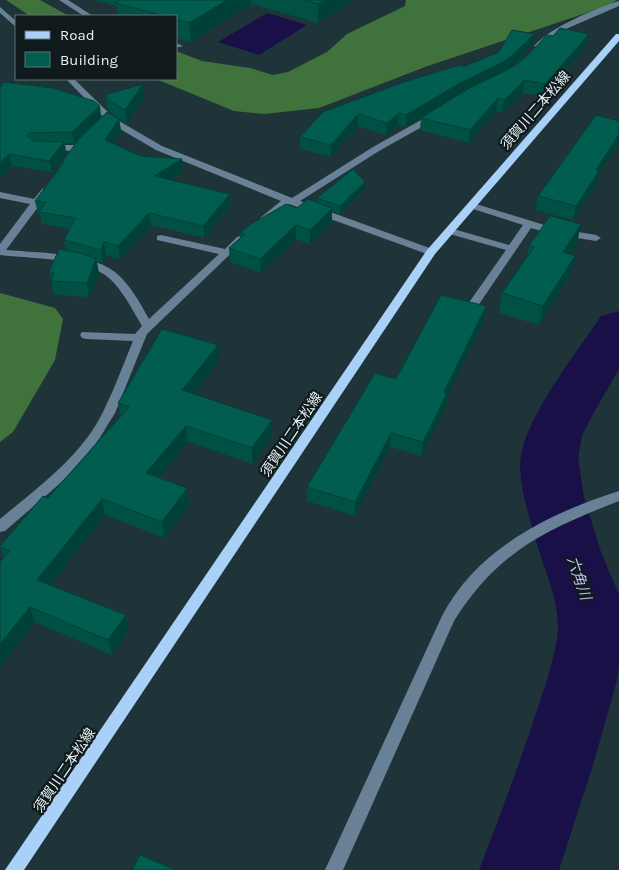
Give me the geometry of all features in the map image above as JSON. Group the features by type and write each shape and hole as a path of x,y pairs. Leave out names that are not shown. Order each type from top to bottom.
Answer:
{"main road":[{"name":"須賀川二本松線","path":"14,870 431,252 619,36"}],"street":[{"path":"63,0 87,15"},
{"path":"529,57 548,36 560,28 595,15 619,3"},
{"path":"0,8 15,24"},
{"path":"71,80 109,117 159,148 290,201 431,252"},
{"path":"0,527 78,458 95,436 109,413 138,338 148,326 226,252 290,201 442,111"},
{"path":"98,126 109,117"},
{"path":"36,147 80,145 67,161"},
{"path":"52,182 0,252 70,260 93,265 111,274 126,290 148,326"},
{"path":"0,196 37,202"},
{"path":"473,206 552,231 596,238"},
{"path":"469,311 529,224"},
{"path":"450,231 512,249"},
{"path":"161,238 226,252"},
{"path":"86,335 138,338"},
{"path":"334,870 448,618 466,590 489,565 520,542 591,507 619,496"}],"green space":[{"path":"6,0 40,0 67,15 28,15"},
{"path":"406,0 617,0 610,5 425,67 319,108 264,114 234,111 158,80 178,80 178,52 202,61 250,68 273,75 288,72 327,52 347,34 405,6"},
{"path":"0,293 55,308 63,319 55,360 13,432 0,442"}],"shaded area":[{"path":"267,13 307,25 259,55 218,42"}],"building":[{"path":"120,0 227,0 189,23 178,20 178,15 161,15 115,3"},
{"path":"304,0 324,0 318,4"},
{"path":"560,28 589,34 545,84 525,80 504,100 498,98 470,130 421,118 468,89 513,67 527,56 547,35 553,36"},
{"path":"512,30 534,34 505,61 460,83 406,115 399,113 387,123 358,114 331,145 300,137 323,112 404,82 460,65 463,67 499,52"},
{"path":"4,82 53,88 94,101 100,106 72,132 29,133 27,136 34,141 64,142 49,161 9,154 0,163 0,87"},
{"path":"143,84 125,110 113,103 105,95"},
{"path":"107,112 119,119 105,140 141,156 182,159 154,176 230,194 203,226 149,213 118,246 104,242 101,250 64,240 76,218 39,212 46,202 35,201 79,139"},
{"path":"596,115 619,121 619,134 596,170 599,171 576,206 538,196"},
{"path":"353,169 365,182 340,206 317,198"},
{"path":"308,199 332,208 310,230 296,225 260,259 229,248 245,234 240,233 251,224 286,204 297,208"},
{"path":"550,216 581,224 563,252 575,256 543,306 502,293 534,247 529,246"},
{"path":"59,249 96,259 87,283 51,281 54,273 49,272"},
{"path":"441,295 486,306 444,392 447,393 423,442 391,433 355,502 307,487 375,373 396,379"},
{"path":"162,329 218,345 182,390 272,420 252,448 186,426 146,473 187,488 162,522 102,499 37,580 126,615 108,640 30,607 0,644 0,562 10,551 0,546 43,496 48,498 129,407 118,403"},
{"path":"140,855 176,870 132,870"}],"waterway":[{"name":"六角川","path":"519,870 557,762 582,680 591,627 588,599 570,552 554,497 549,458 554,436 565,414 619,327"}]}
